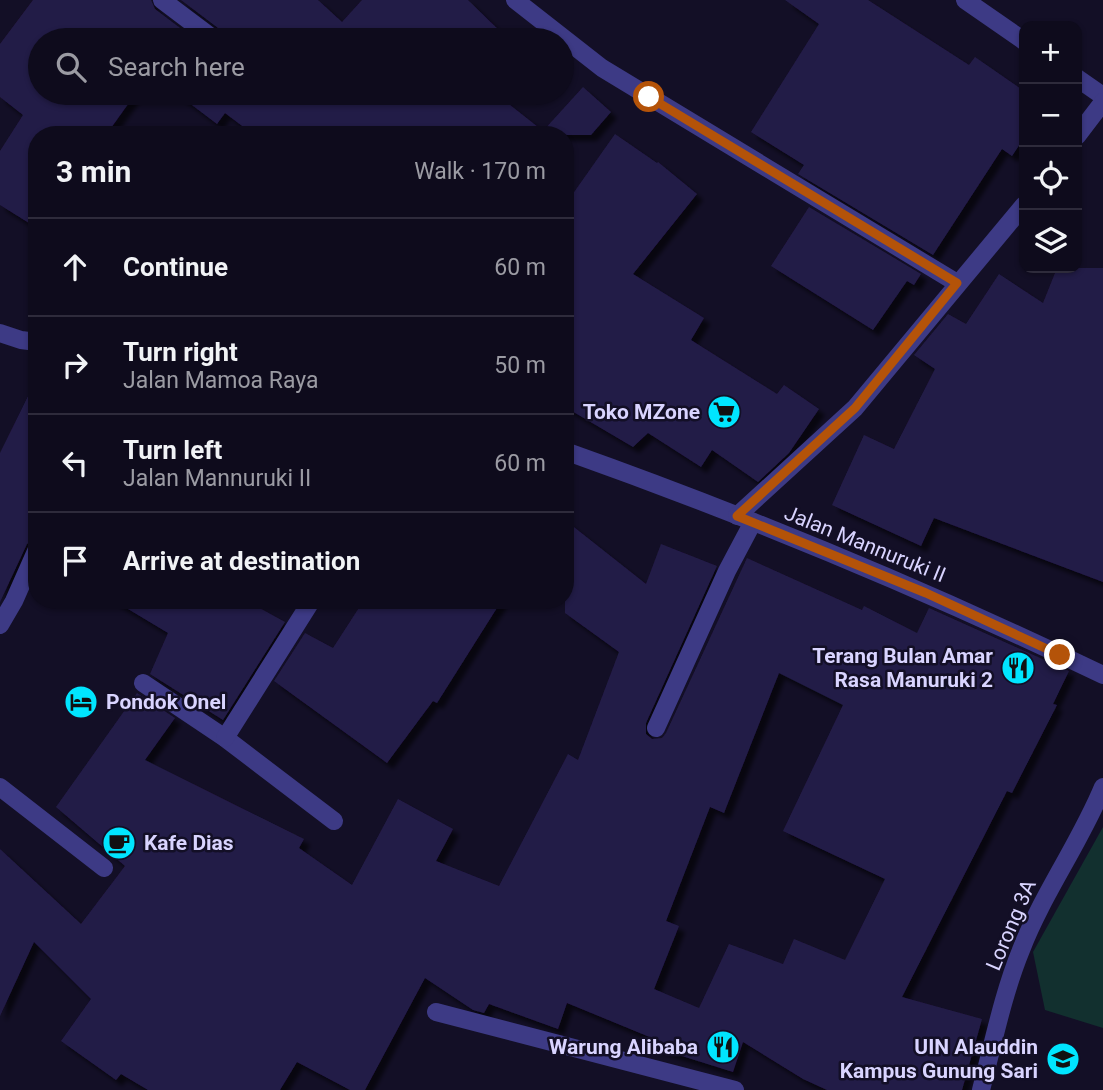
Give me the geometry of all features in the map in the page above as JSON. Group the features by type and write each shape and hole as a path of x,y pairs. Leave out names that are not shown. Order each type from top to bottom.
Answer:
{"street":[{"path":"162,0 199,28"},
{"path":"515,0 551,28"},
{"path":"965,0 1019,38"},
{"path":"574,46 602,68 957,283"},
{"path":"1082,81 1103,96"},
{"path":"1082,129 1103,102"},
{"path":"656,729 727,571 745,519 855,408 1020,210"},
{"path":"0,333 28,341"},
{"name":"Jalan Mannuruki II","path":"574,454 745,519 926,593 1103,676"},
{"path":"0,625 28,569"},
{"path":"225,738 306,609"},
{"path":"143,683 225,738 334,821"},
{"path":"0,787 104,868"},
{"name":"Lorong 3A","path":"981,1090 1020,951 1046,896 1088,823 1103,787"},
{"path":"436,1012 735,1090"}],"green space":[{"path":"1103,827 1103,1028 1045,1010 1033,952"}],"building":[{"path":"33,0 151,0 155,9 180,28 28,28 28,105 127,105 112,126 28,126 28,222 0,205 0,151 23,115 0,97 0,44"},
{"path":"181,0 318,0 342,22 362,0 468,0 497,28 218,28"},
{"path":"785,0 868,0 969,65 975,57 1019,88 1019,146 1012,156 1002,149 933,255 798,174 804,165 751,132 819,24"},
{"path":"583,87 611,112 591,135 574,135 574,126 548,126 567,105 574,105 574,97"},
{"path":"192,105 510,105 537,126 242,126 225,113 217,124"},
{"path":"615,134 658,162 697,194 633,274 704,318 691,340 777,394 784,385 819,409 789,453 758,482 712,450 701,467 648,433 633,447 574,412 574,192"},
{"path":"809,207 921,274 914,285 907,281 873,330 771,266"},
{"path":"1082,268 1103,268 1103,582 934,518 921,546 832,505 864,435 894,449 935,369 914,355 948,314 966,324 999,274 1043,303 1055,273 1082,273"},
{"path":"28,396 28,543 0,602 0,453"},
{"path":"574,527 646,584 661,544 717,566 646,723 646,734 652,739 662,738 666,733 747,558 862,610 864,606 917,633 929,608 1069,671 1053,704 1057,705 1012,793 1007,791 902,997 982,1019 962,1090 827,1090 803,1079 743,1042 733,1072 650,1046 652,1038 567,1003 558,1029 489,1004 484,1013 473,1010 425,978 365,1090 350,1090 297,1062 280,1090 148,1090 121,1074 116,1080 61,1041 91,999 34,942 0,1016 0,849 81,924 125,866 56,807 137,693 175,718 145,760 304,839 299,848 352,885 398,799 453,829 436,861 499,886 568,754 578,760 619,652 565,613 565,609 574,609","holes":["779,673 843,705 783,831 885,879 845,960 794,939 783,964 729,944 699,1008 654,989 679,926 666,921 710,807 724,813"]},
{"path":"128,609 261,609 285,622 223,720 150,674 168,633"},
{"path":"358,609 496,609 437,703 433,701 387,763 274,681 305,633 333,648"}],"place":[{"name":"Toko MZone","path":"724,412"},
{"name":"Terang Bulan Amar Rasa Manuruki 2","path":"1018,668"},
{"name":"Pondok Onel","path":"81,702"},
{"name":"Kafe Dias","path":"119,843"},
{"name":"Warung Alibaba","path":"723,1047"},
{"name":"UIN Alauddin Kampus Gunung Sari","path":"1063,1059"}],"route":[{"path":"649,97 957,283 855,408 737,516 926,593 1060,655"}]}
